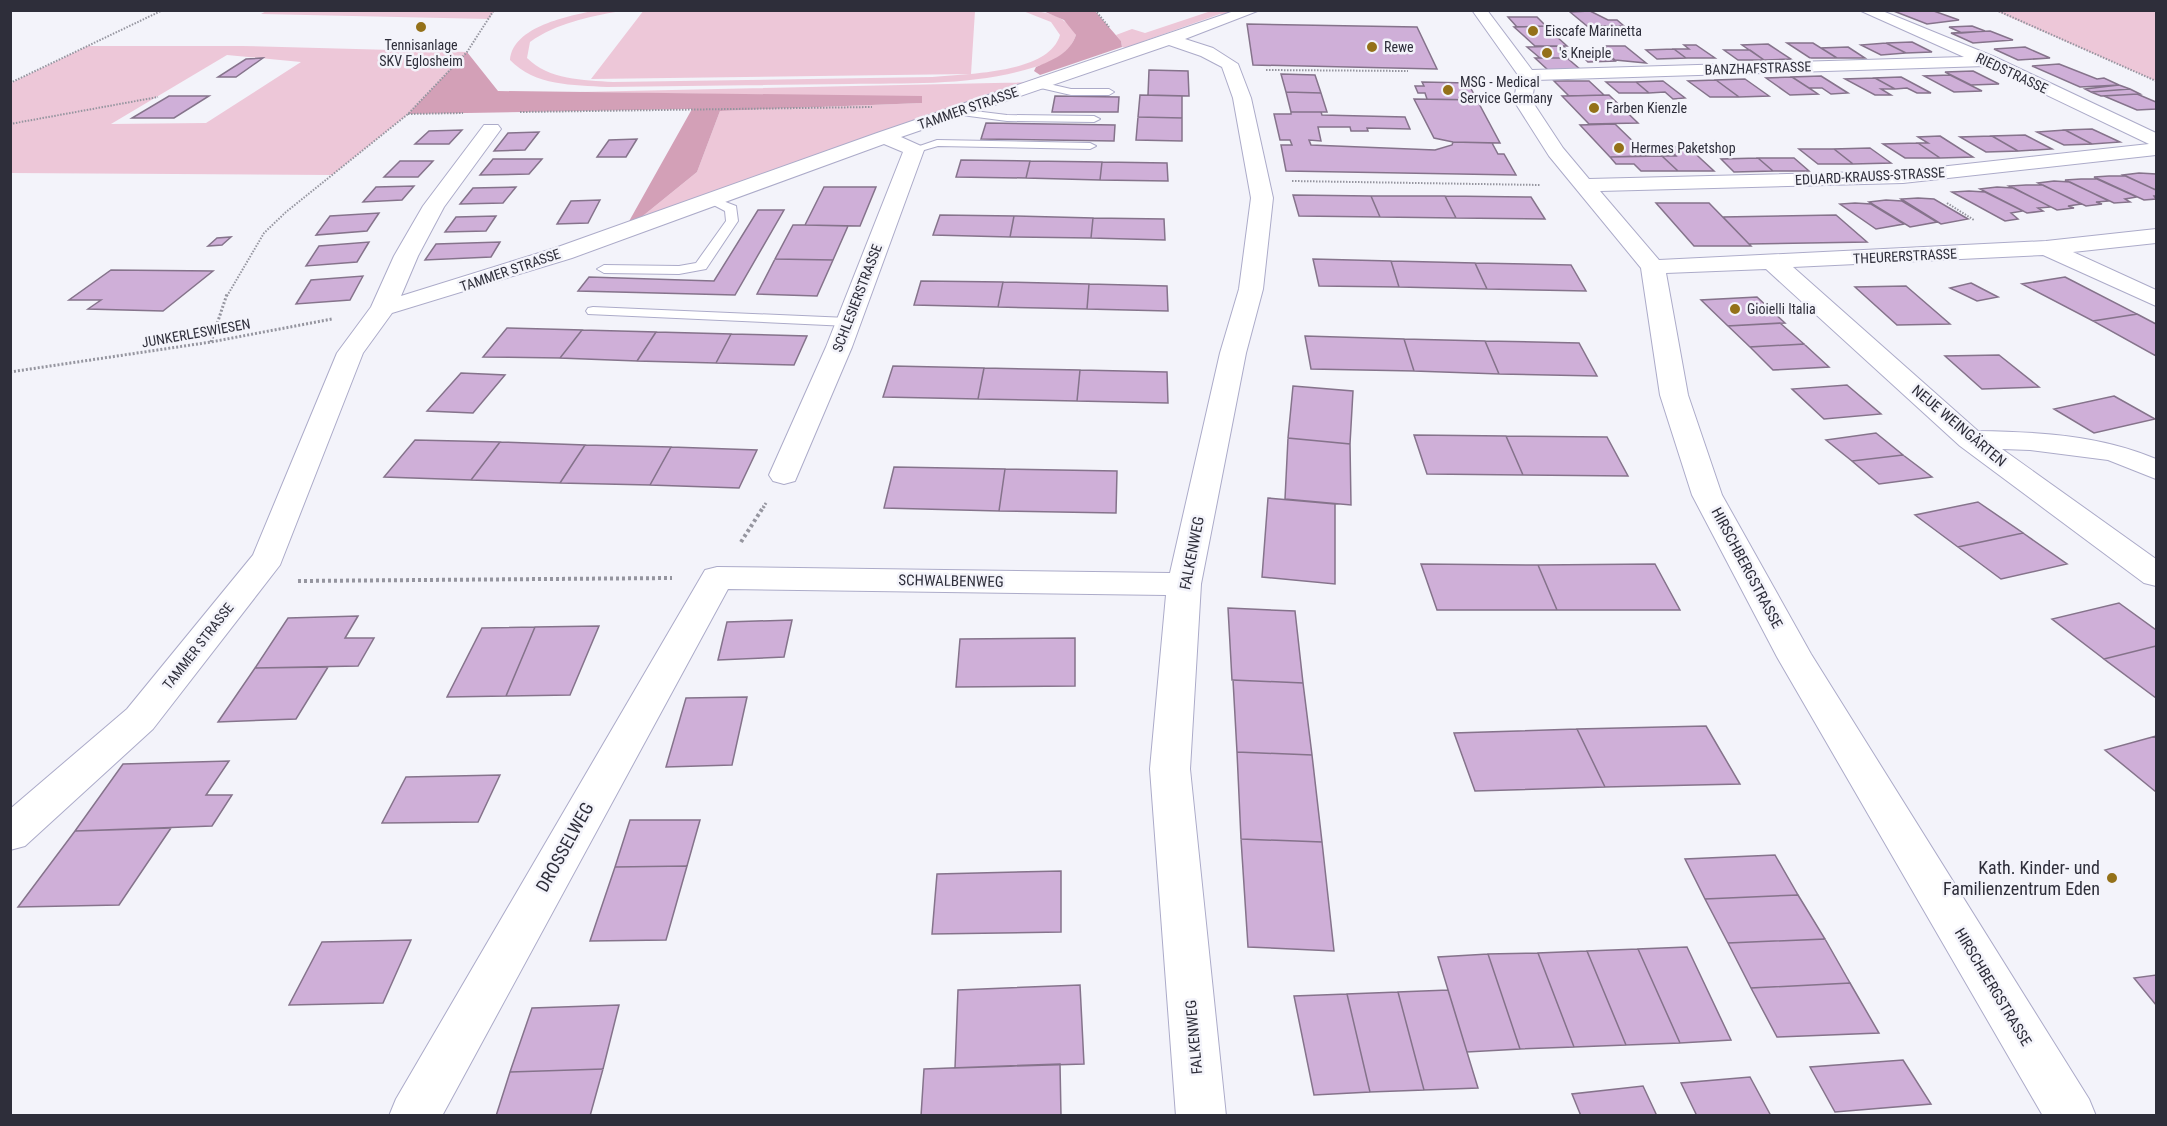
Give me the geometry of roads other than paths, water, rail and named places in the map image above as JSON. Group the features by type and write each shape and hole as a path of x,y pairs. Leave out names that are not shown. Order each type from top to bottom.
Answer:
{"street":[{"name":"TAMMER STRASSE","path":"10,834 140,719 268,558 350,353 383,308 452,290 884,137 1253,10"},
{"path":"1479,10 1527,75 1523,101 1556,152 1653,267"},
{"name":"RIEDSTRASSE","path":"1866,10 1989,61 2157,140"},
{"name":"FALKENWEG","path":"1170,40 1222,58 1230,64 1242,98 1262,198 1251,289 1233,353 1184,584 1170,769 1201,1116"},
{"name":"BANZHAFSTRASSE","path":"1527,75 1989,61"},
{"path":"383,308 406,256 434,206 491,129"},
{"path":"884,137 914,150"},
{"name":"EDUARD-KRAUSS-STRASSE","path":"1583,185 1903,177 2157,149"},
{"name":"SCHLESIERSTRASSE","path":"784,474 848,322 914,150"},
{"name":"THEURERSTRASSE","path":"1653,267 2035,249 2157,236"},
{"path":"2035,249 2157,299"},
{"name":"NEUE WEINGÄRTEN","path":"1774,263 1970,440 2157,575"},
{"name":"HIRSCHBERGSTRASSE","path":"1653,267 1674,395 1707,495 1795,657 2071,1116"},
{"path":"1970,440 2030,441 2114,452 2157,470"},
{"name":"SCHWALBENWEG","path":"717,578 1184,584"},
{"name":"DROSSELWEG","path":"414,1116 717,578"}],"lane":[{"path":"1036,84 1071,92 1109,92"},
{"path":"958,112 1007,118 1094,119"},
{"path":"914,150 937,143 1090,146"},
{"path":"604,269 679,270 701,266 732,221 731,209 710,200"},
{"path":"593,311 848,322"}],"place":[{"name":"Tennisanlage SKV Eglosheim","path":"421,27"},
{"name":"Eiscafe Marinetta","path":"1533,31"},
{"name":"Rewe","path":"1372,47"},
{"name":"'s Kneiple","path":"1547,53"},
{"name":"MSG - Medical Service Germany","path":"1448,90"},
{"name":"Farben Kienzle","path":"1594,108"},
{"name":"Hermes Paketshop","path":"1619,148"},
{"name":"Gioielli Italia","path":"1735,309"},
{"name":"Kath. Kinder- und Familienzentrum Eden","path":"2112,878"}]}
